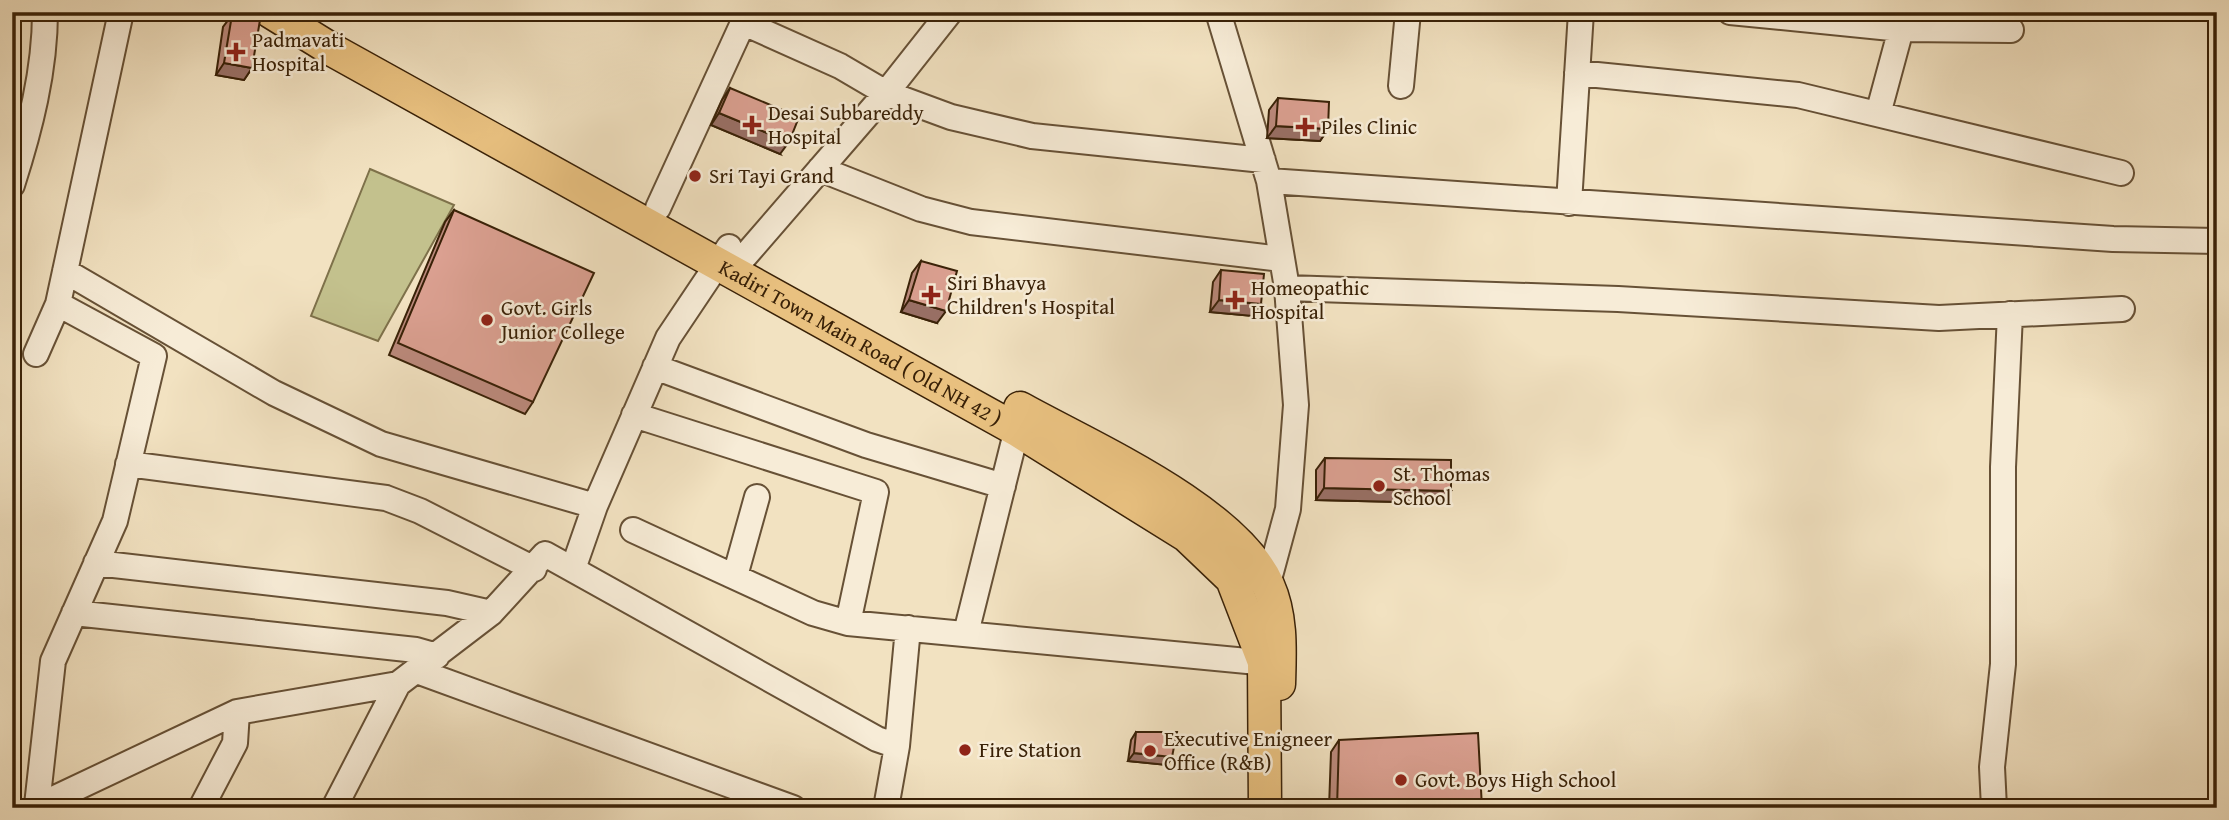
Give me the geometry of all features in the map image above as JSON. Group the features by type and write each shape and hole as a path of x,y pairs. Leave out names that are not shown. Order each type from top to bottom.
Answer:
{"main road":[{"name":"Kadiri Town Main Road ( Old NH 42 )","path":"271,12 731,256 1019,419 1142,475 1218,525 1248,554 1268,583 1278,614 1272,663 1265,808"},
{"name":"Kadiri Town Main Road ( Old NH 42 )","path":"305,12 658,208 731,256"},
{"name":"Kadiri Town Main Road ( Old NH 42 )","path":"1019,419 1187,536 1232,579 1272,663 1275,808"}],"street":[{"path":"12,185 24,147 45,50 45,12"},
{"path":"36,354 58,304 121,12"},
{"path":"573,569 595,506 668,338 731,256 820,169 886,93 950,12"},
{"path":"1218,12 1266,171 1287,288 1296,405 1288,509 1268,583"},
{"path":"1401,86 1408,12"},
{"path":"1569,203 1581,12"},
{"path":"1730,12 1901,29 2011,30"},
{"path":"658,208 746,18 886,93 951,117 1032,136 1266,171 1569,203 2113,239 2217,242"},
{"path":"1878,114 1901,29"},
{"path":"1577,73 1798,95 2120,173"},
{"path":"820,169 921,209 971,222 1281,259"},
{"path":"65,271 274,393 381,444 595,506"},
{"path":"1287,288 1618,299 1940,318 2122,309"},
{"path":"39,807 53,661 115,521 154,356 58,304"},
{"path":"1994,808 1992,767 2003,664 2003,467 2010,314"},
{"path":"655,367 866,445 1003,486"},
{"path":"634,415 876,492 848,623"},
{"path":"966,633 1019,419"},
{"path":"128,464 386,498 420,511 534,569"},
{"path":"735,576 757,497"},
{"path":"633,530 813,613 848,623 1272,663"},
{"path":"39,807 237,712 408,677 491,613 545,554 877,739 897,746"},
{"path":"96,562 447,603 491,613"},
{"path":"74,613 416,650 437,656"},
{"path":"886,808 897,746 908,628"},
{"path":"334,808 408,677"},
{"path":"408,677 793,808"},
{"path":"201,808 235,743 237,712"}],"shaded area":[{"path":"370,169 454,205 378,341 311,316"}],"building":[{"path":"232,15 260,20 252,68 224,63"},
{"path":"730,88 799,117 789,142 719,113"},
{"path":"1278,98 1329,102 1328,129 1276,126"},
{"name":"Govt. Girls Junior College","path":"454,210 594,273 533,402 398,343"},
{"path":"921,261 957,271 946,311 909,300"},
{"path":"1221,270 1264,274 1261,304 1219,300"},
{"path":"1325,458 1451,460 1451,491 1324,488"},
{"path":"1136,732 1177,732 1172,757 1134,753"},
{"name":"Govt. Boys High School","path":"1478,733 1482,808 1337,808 1339,740"}],"place":[{"name":"Padmavati Hospital","path":"236,52"},
{"name":"Desai Subbareddy Hospital","path":"752,125"},
{"name":"Piles Clinic","path":"1305,127"},
{"name":"Sri Tayi Grand","path":"695,176"},
{"name":"Siri Bhavya Children's Hospital","path":"931,295"},
{"name":"Homeopathic Hospital","path":"1235,300"},
{"name":"Govt. Girls Junior College","path":"487,320"},
{"name":"St. Thomas School","path":"1379,486"},
{"name":"Fire Station","path":"965,750"},
{"name":"Executive Enigneer Office (R&B)","path":"1150,751"},
{"name":"Govt. Boys High School","path":"1401,780"}]}
